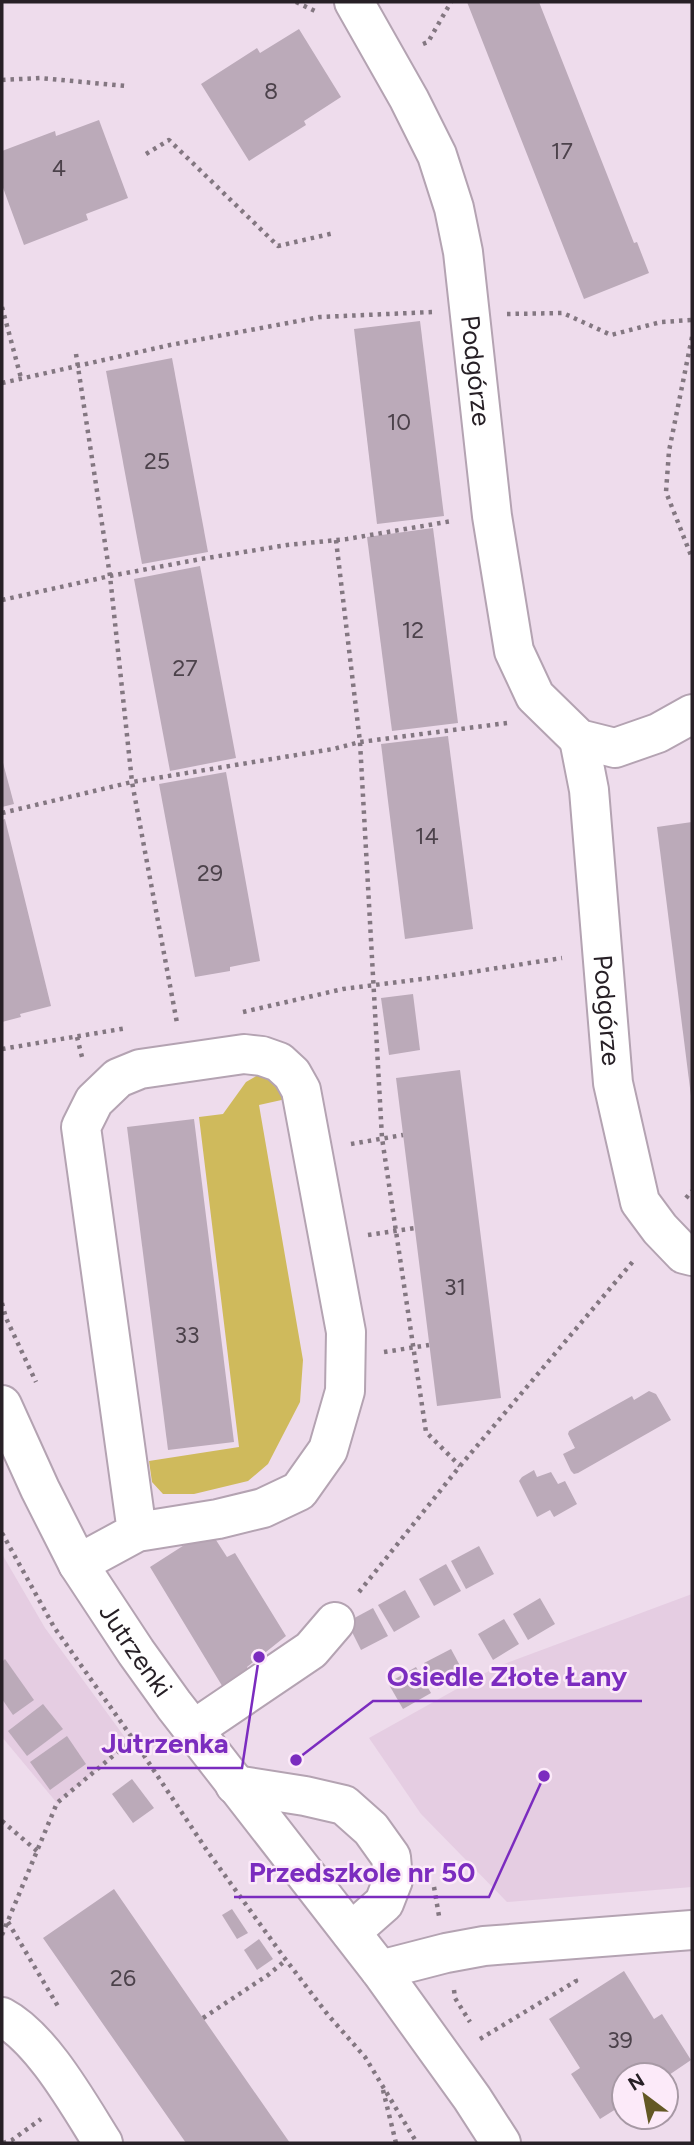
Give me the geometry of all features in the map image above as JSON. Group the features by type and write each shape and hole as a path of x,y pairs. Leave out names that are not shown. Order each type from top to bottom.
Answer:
{"street":[{"name":"Podgórze","path":"354,2 437,155 454,208 463,252 453,313 492,516 514,651 535,696 579,739 589,790 613,1083 640,1202 660,1229 684,1254 692,1256"},
{"path":"579,739 615,748 658,733 692,714"},
{"path":"78,1564 137,1532 218,1519 262,1508 299,1491 328,1450 345,1391 346,1332 301,1090 292,1074 279,1062 262,1056 244,1054 140,1069 118,1078 94,1101 81,1126 137,1532"},
{"name":"Jutrzenki","path":"2,1405 78,1564 144,1662 235,1785 380,1970 501,2143"},
{"path":"193,1730 311,1650 335,1622"},
{"path":"235,1785 344,1805 371,1829 391,1857 393,1880 384,1903 351,1932"},
{"path":"380,1970 484,1946 692,1930"},
{"path":"2,2017 40,2049 103,2143"}],"path":[{"path":"296,2 312,9"},
{"path":"428,42 451,2"},
{"path":"2,80 40,78 126,86"},
{"path":"146,154 169,139 278,246 334,233"},
{"path":"2,307 21,378"},
{"path":"2,383 76,365 320,317 563,313 611,335 661,322 692,320"},
{"path":"692,337 669,452 666,492 692,558"},
{"path":"76,354 110,576 132,782 177,1023"},
{"path":"2,600 110,576 256,550 464,519"},
{"path":"336,540 360,741 382,1138 426,1432 460,1466"},
{"path":"2,813 132,782 360,741 496,725"},
{"path":"239,1013 344,989 546,960"},
{"path":"2,1049 135,1027"},
{"path":"313,1150 403,1135"},
{"path":"335,1622 460,1466 692,1191"},
{"path":"329,1241 415,1228"},
{"path":"2,1533 54,1627 208,1852 286,1960 328,2015 365,2057 417,2143"},
{"path":"2,1935 57,1803 133,1739"},
{"path":"2,1821 37,1851"},
{"path":"203,2018 286,1960"},
{"path":"480,2039 543,2001"},
{"path":"382,2085 396,2143"}],"shaded area":[{"path":"258,1075 273,1080 286,1099 259,1105 303,1360 300,1402 268,1464 248,1481 194,1494 163,1494 152,1482 149,1461 239,1447 199,1117 223,1114 246,1082"},
{"path":"2,1554 45,1628 129,1743 57,1803 2,1737"},
{"path":"692,1594 692,1887 507,1902 421,1814 369,1738 496,1667"}],"building":[{"path":"467,2 539,2 634,243 637,242 649,273 584,299"},
{"path":"299,29 341,97 304,121 306,125 249,161 201,84 257,48 260,53"},
{"path":"99,120 128,198 86,214 88,220 24,245 2,185 2,151 55,131 56,136"},
{"path":"420,321 444,516 377,524 354,329"},
{"path":"172,358 208,552 142,564 106,371"},
{"path":"433,528 458,723 392,731 367,537"},
{"path":"200,566 236,758 170,771 134,579"},
{"path":"448,736 473,929 405,939 381,744"},
{"path":"2,759 14,804 2,807"},
{"path":"226,772 260,961 230,967 230,971 195,977 159,784"},
{"path":"5,819 51,1006 2,1022 2,820"},
{"path":"692,822 692,1096 691,1096 657,827"},
{"path":"413,994 420,1050 389,1055 381,998"},
{"path":"460,1070 501,1398 437,1406 396,1078"},
{"path":"194,1119 234,1442 168,1450 127,1127"},
{"path":"649,1391 656,1394 671,1420 574,1474 563,1454 575,1448 569,1431 632,1396 634,1400"},
{"path":"534,1470 537,1477 551,1472 558,1484 565,1481 577,1504 554,1517 550,1510 537,1517 519,1481"},
{"path":"214,1537 227,1557 235,1553 286,1636 247,1667 250,1673 224,1689 150,1567 189,1542"},
{"path":"479,1546 494,1574 466,1589 451,1561"},
{"path":"446,1564 461,1591 434,1606 419,1579"},
{"path":"405,1590 420,1617 394,1632 378,1605"},
{"path":"540,1598 555,1624 528,1640 513,1614"},
{"path":"373,1608 388,1636 361,1650 347,1622"},
{"path":"504,1619 519,1644 493,1660 478,1634"},
{"path":"451,1649 465,1675 438,1689 424,1663"},
{"path":"5,1659 34,1700 13,1715 2,1699 2,1662"},
{"path":"416,1667 431,1693 403,1709 388,1683"},
{"path":"43,1704 63,1729 27,1756 8,1731"},
{"path":"67,1736 86,1764 50,1790 30,1762"},
{"path":"132,1779 154,1808 133,1823 112,1794"},
{"path":"114,1889 290,2143 186,2143 43,1938"},
{"path":"232,1909 248,1933 237,1939 222,1915"},
{"path":"259,1939 273,1959 257,1970 244,1950"},
{"path":"624,1971 654,2019 662,2014 691,2060 680,2067 680,2061 610,2061 610,2113 600,2119 571,2074 580,2068 549,2019"}],"place":[{"name":"Jutrzenka","path":"259,1657"},
{"name":"Osiedle Złote Łany","path":"296,1760"},
{"name":"Przedszkole nr 50","path":"544,1776"}]}
